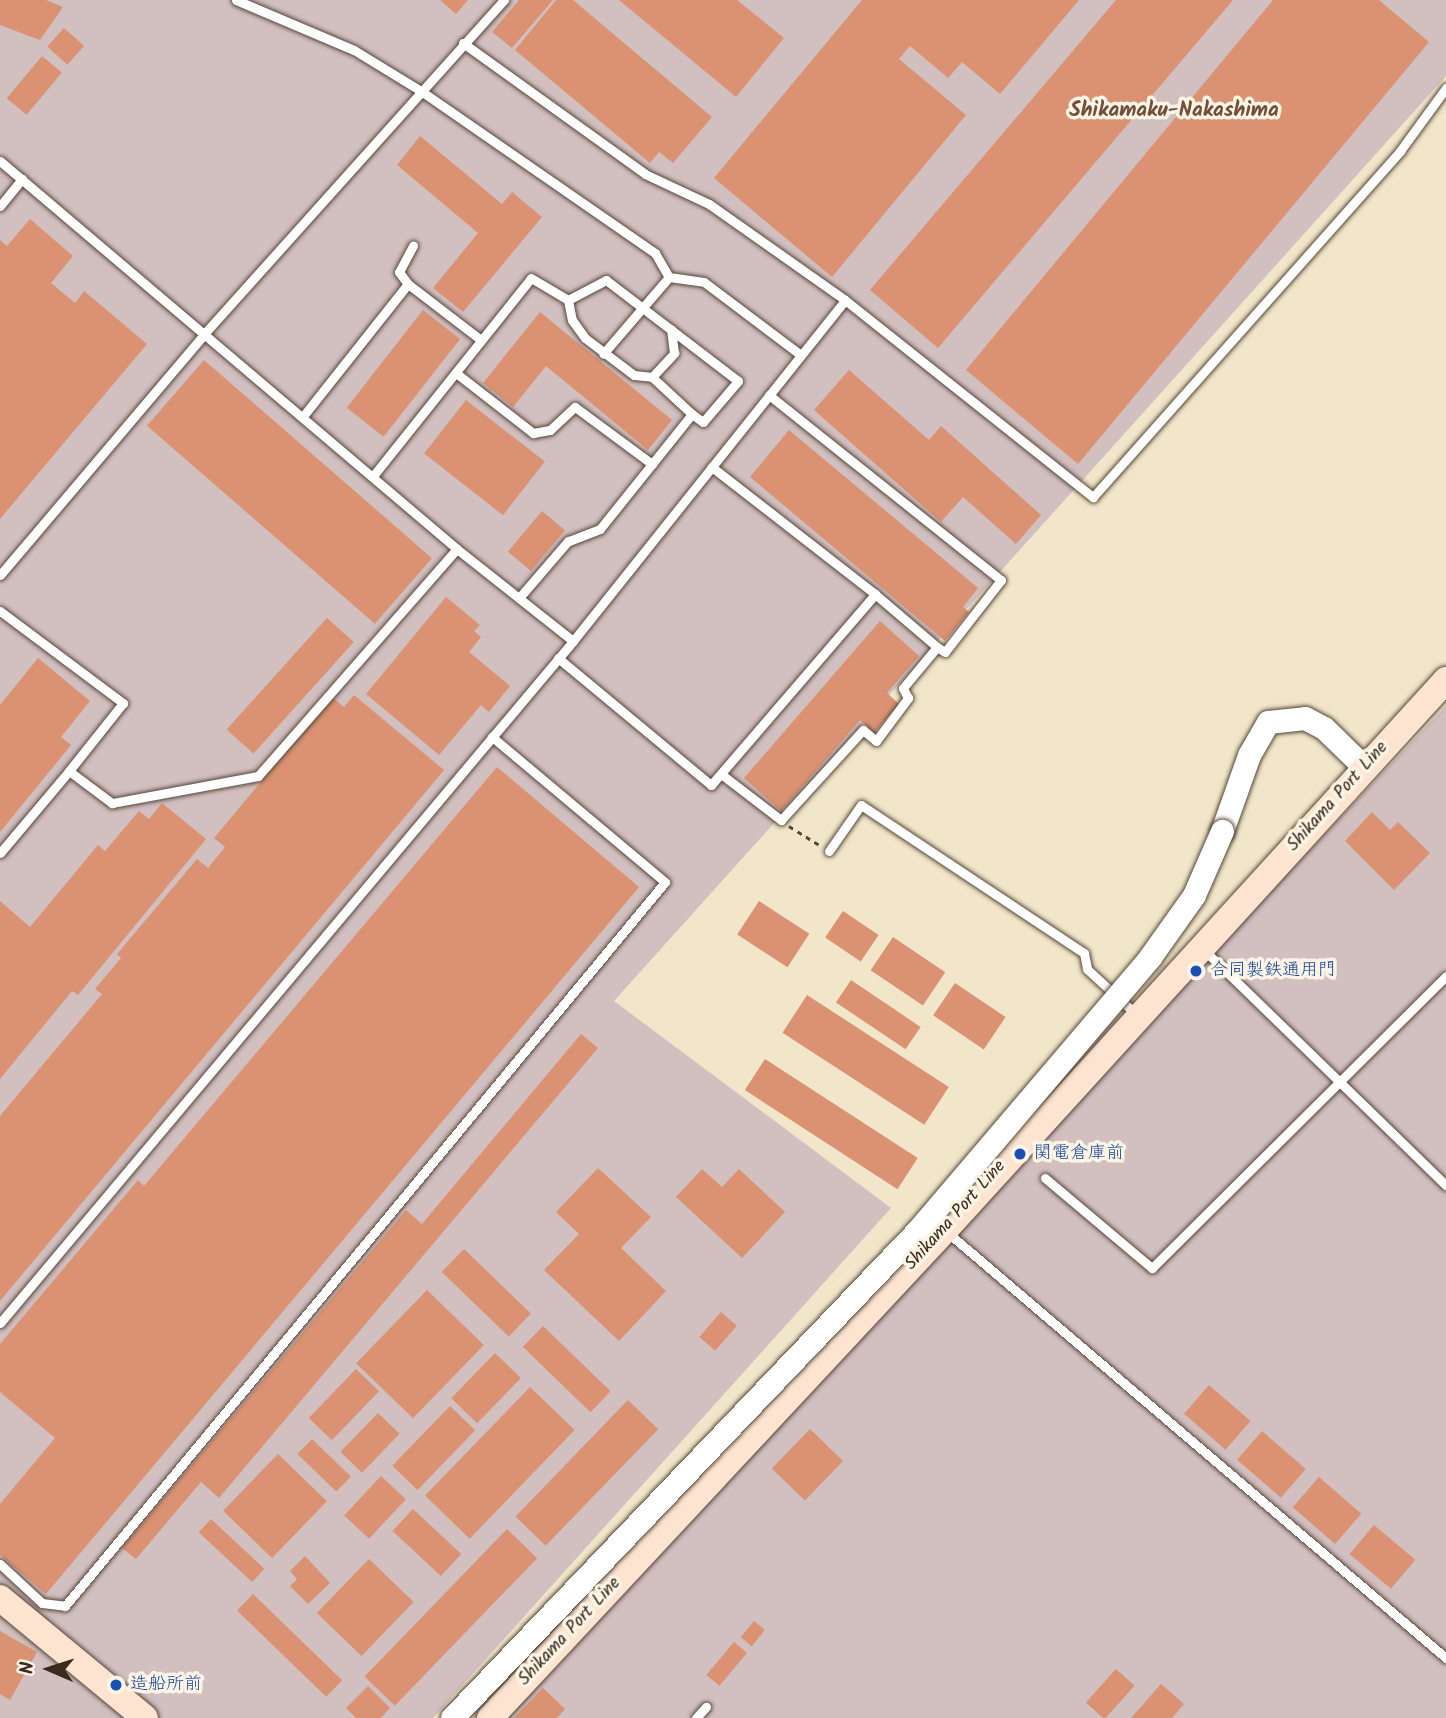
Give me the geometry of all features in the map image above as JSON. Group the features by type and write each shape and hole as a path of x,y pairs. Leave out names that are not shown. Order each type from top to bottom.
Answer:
{"main road":[{"name":"Shikama Port Line","path":"490,1718 945,1230 1446,680"},
{"path":"0,1598 145,1718"}],"street":[{"path":"452,1718 918,1230 1150,957 1194,895 1222,831 1249,755 1268,722 1306,718 1324,727 1364,767"}],"lane":[{"path":"236,0 354,50 421,90 654,253 669,277 704,282 802,355"},
{"path":"0,575 205,333 503,0"},
{"path":"463,43 645,174 709,204 845,300 1093,497 1400,151 1446,88"},
{"path":"0,161 304,415 457,549 573,641"},
{"path":"0,205 22,179"},
{"path":"413,246 400,272 408,284 481,340"},
{"path":"603,354 669,277"},
{"path":"373,476 531,278 568,300 572,320 603,354 634,375 652,377 703,422 738,381 671,329 645,305 606,279 568,300"},
{"path":"304,415 408,284"},
{"path":"0,1323 573,641 845,300"},
{"path":"652,377 674,353 671,329"},
{"path":"456,373 533,433 550,430 575,407 652,464"},
{"path":"712,467 945,652 1001,580 769,395"},
{"path":"519,598 568,541 600,529 692,414"},
{"path":"69,771 112,803 258,776 457,549"},
{"path":"558,658 711,785 875,594"},
{"path":"0,611 123,703 0,853"},
{"path":"721,774 781,820 863,730 876,741 908,698 903,688 937,647"},
{"path":"0,1564 42,1603 65,1605 665,882 492,737"},
{"path":"826,849 861,805 1084,953 1087,969 1139,1016"},
{"path":"1202,948 1446,1185"},
{"path":"1045,1178 1152,1268 1337,1080 1446,976"},
{"path":"945,1230 1446,1658"},
{"path":"696,1718 706,1707"}],"path":[{"path":"781,820 826,849"}],"shaded area":[{"path":"0,0 1446,0 1446,76 614,1001 891,1208 433,1718 0,1718"},
{"path":"1446,706 1446,1718 486,1718 990,1188"}],"building":[{"path":"0,0 46,0 63,7 40,40 0,25"},
{"path":"440,0 468,0 456,14"},
{"path":"519,0 553,0 512,48 492,32"},
{"path":"556,0 573,0 712,117 673,163 659,152 650,163 515,50"},
{"path":"619,0 737,0 784,38 736,97"},
{"path":"862,0 1079,0 1000,94 962,62 948,78 910,46 899,59 966,115 832,277 714,178"},
{"path":"1116,0 1233,0 938,348 870,290"},
{"path":"1273,0 1379,0 1429,42 1078,464 966,370"},
{"path":"64,28 84,46 67,65 47,47"},
{"path":"42,56 62,73 27,115 7,98"},
{"path":"420,136 502,204 512,192 542,217 463,312 433,288 478,233 397,165"},
{"path":"30,219 73,256 51,283 75,303 84,291 147,344 0,519 0,240 7,246"},
{"path":"423,310 460,339 384,437 347,408"},
{"path":"540,312 672,420 648,450 546,366 513,407 483,383"},
{"path":"204,360 432,558 375,624 147,426"},
{"path":"849,370 929,440 941,426 1041,515 1016,544 963,497 941,522 814,410"},
{"path":"466,400 545,462 503,515 424,454"},
{"path":"789,430 978,588 963,607 969,612 945,641 750,477"},
{"path":"542,511 565,530 531,571 508,552"},
{"path":"446,597 480,625 474,631 481,637 469,652 510,686 489,712 481,705 439,755 366,694"},
{"path":"327,618 354,642 253,754 227,729"},
{"path":"880,621 919,656 887,693 899,704 874,733 860,720 781,811 744,778"},
{"path":"38,658 90,701 61,737 71,745 0,832 0,705"},
{"path":"354,695 444,770 0,1301 0,1116 102,994 95,989 121,958 117,954 197,859 208,868 225,847 214,838 332,697 344,707"},
{"path":"497,767 639,887 46,1594 0,1555 0,1504 55,1438 0,1392 0,1344 138,1180 144,1186"},
{"path":"162,803 206,839 78,995 72,991 0,1079 0,901 30,927 98,845 105,851 139,811 149,819"},
{"path":"1372,812 1390,830 1398,822 1430,853 1394,890 1345,841"},
{"path":"759,901 809,934 788,967 737,935"},
{"path":"843,911 879,935 861,962 825,938"},
{"path":"893,937 945,972 923,1005 871,970"},
{"path":"851,980 921,1027 906,1049 836,1002"},
{"path":"955,983 1006,1017 984,1049 933,1015"},
{"path":"807,995 949,1087 924,1125 782,1033"},
{"path":"581,1034 598,1048 219,1498 201,1482 136,1559 122,1548 406,1210 422,1224"},
{"path":"765,1059 918,1158 897,1189 745,1090"},
{"path":"598,1168 651,1217 621,1248 666,1291 619,1341 544,1270 579,1234 556,1212"},
{"path":"702,1169 722,1187 739,1169 785,1212 742,1258 676,1197"},
{"path":"464,1249 531,1314 509,1337 442,1272"},
{"path":"427,1290 484,1345 413,1418 356,1363"},
{"path":"721,1312 737,1326 715,1351 699,1337"},
{"path":"543,1326 611,1391 590,1412 523,1347"},
{"path":"495,1353 521,1378 477,1423 451,1398"},
{"path":"356,1369 379,1391 332,1440 309,1418"},
{"path":"1209,1385 1251,1421 1226,1450 1184,1414"},
{"path":"530,1387 575,1430 470,1539 425,1496"},
{"path":"628,1400 658,1429 546,1546 515,1517"},
{"path":"450,1406 475,1430 418,1490 392,1466"},
{"path":"378,1413 400,1434 362,1473 340,1452"},
{"path":"810,1429 843,1461 805,1501 772,1469"},
{"path":"1262,1431 1306,1469 1281,1498 1237,1460"},
{"path":"312,1439 351,1477 336,1492 297,1454"},
{"path":"278,1454 327,1501 272,1558 223,1511"},
{"path":"381,1476 406,1499 369,1539 344,1515"},
{"path":"1319,1477 1361,1514 1335,1544 1293,1507"},
{"path":"413,1509 461,1554 441,1576 393,1531"},
{"path":"211,1519 264,1569 252,1582 199,1532"},
{"path":"1374,1525 1415,1560 1391,1589 1350,1554"},
{"path":"507,1529 537,1558 395,1706 365,1676"},
{"path":"305,1556 330,1583 308,1604 290,1586 297,1579 290,1571"},
{"path":"369,1559 414,1602 361,1656 317,1613"},
{"path":"253,1594 342,1680 326,1697 237,1611"},
{"path":"754,1621 765,1630 752,1646 741,1637"},
{"path":"0,1631 37,1652 10,1700 0,1694"},
{"path":"734,1642 747,1653 719,1686 706,1675"},
{"path":"1116,1669 1135,1686 1106,1718 1086,1702"},
{"path":"1161,1684 1184,1704 1172,1718 1131,1718"},
{"path":"368,1686 390,1708 381,1718 356,1718 346,1708"},
{"path":"543,1688 565,1709 557,1718 514,1718"}],"place":[{"name":"合同製鉄通用門","path":"1196,971"},
{"name":"関電倉庫前","path":"1020,1154"},
{"name":"造船所前","path":"116,1685"}],"district":[{"name":"Shikamaku-Nakashima","path":"1174,111"}]}
